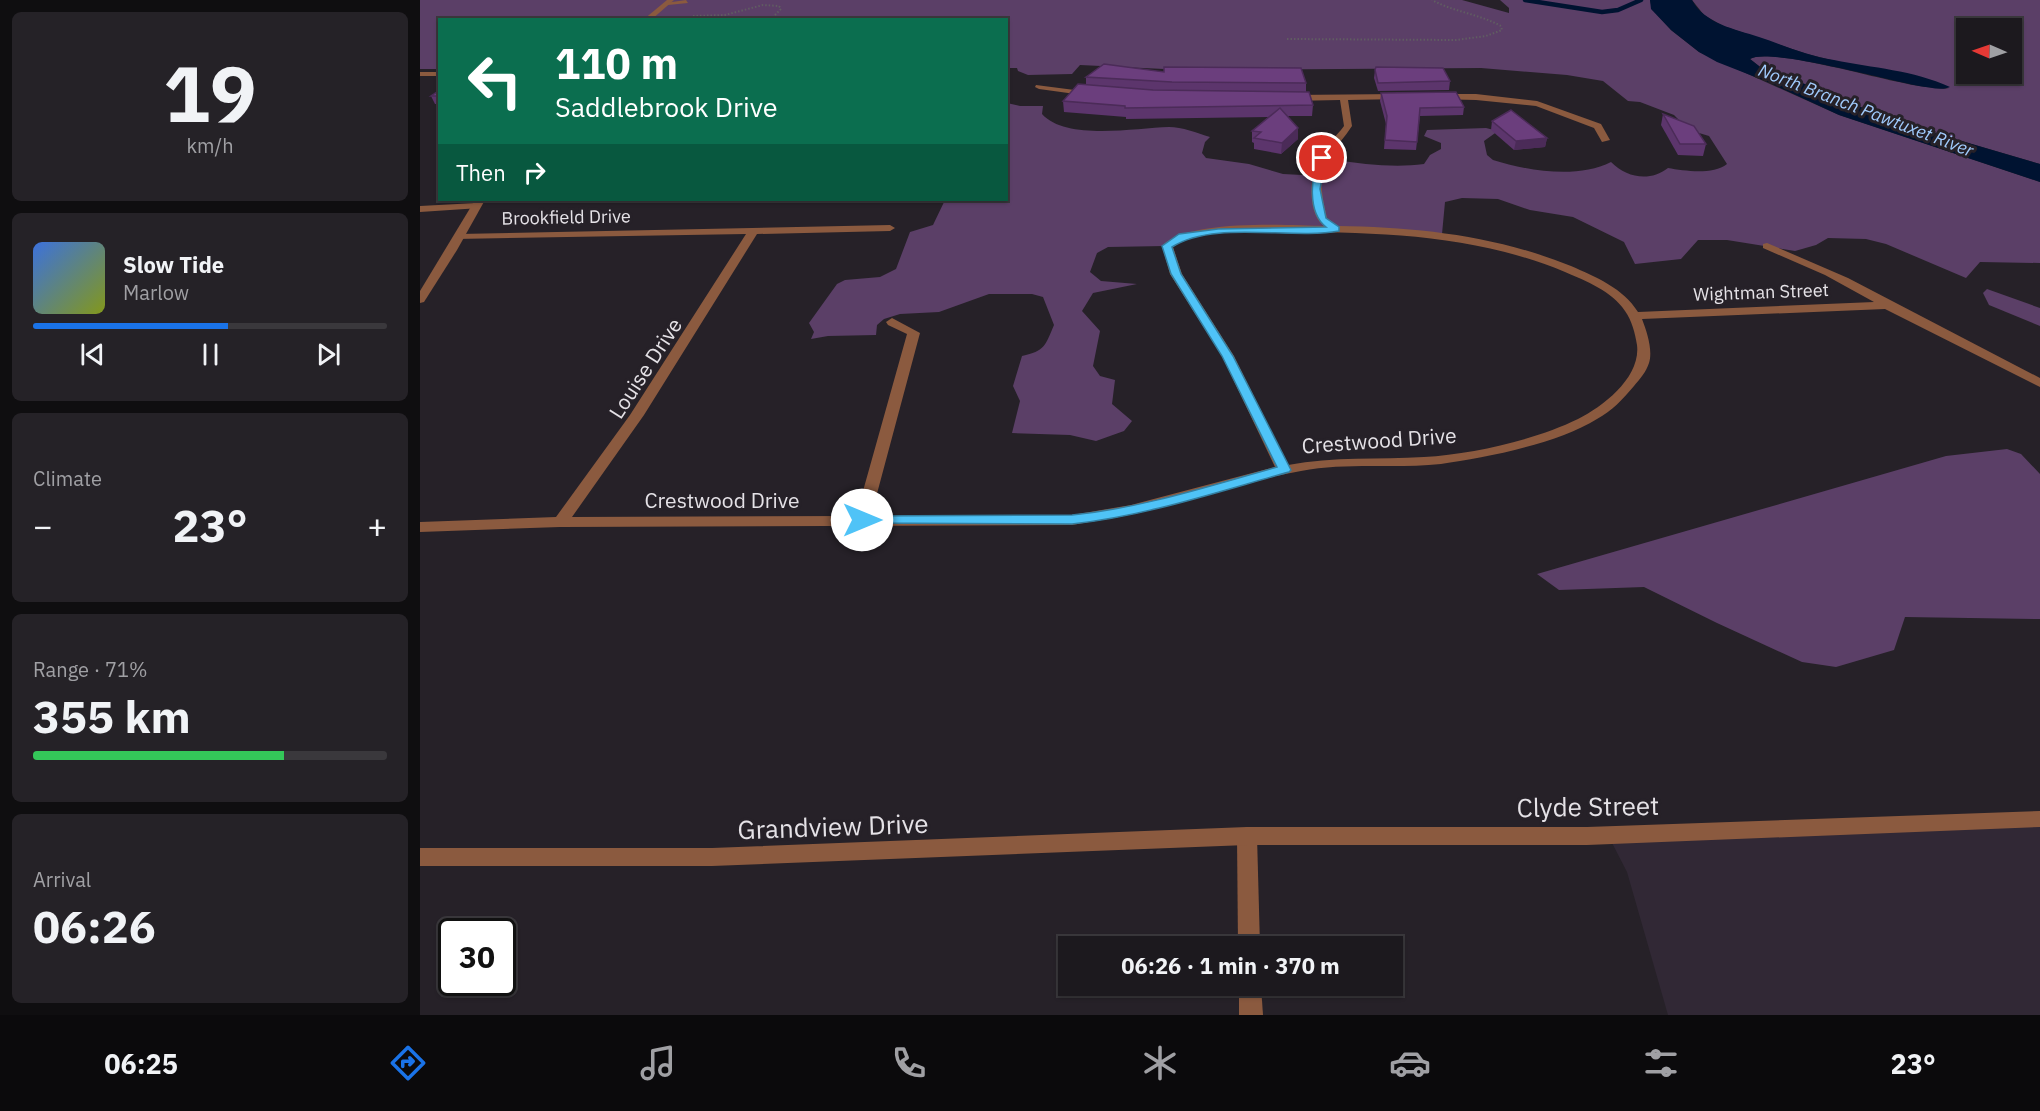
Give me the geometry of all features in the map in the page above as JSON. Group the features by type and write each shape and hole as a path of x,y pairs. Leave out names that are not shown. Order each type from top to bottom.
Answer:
{"street":[{"path":"649,18 670,1"},
{"path":"420,74 438,74"},
{"path":"1039,87 1098,95"},
{"path":"1280,98 1405,96"},
{"path":"1429,96 1476,97 1537,104 1598,126 1605,140"},
{"path":"1335,229 1322,219 1316,189 1322,158 1339,140 1348,126 1344,98"},
{"path":"420,209 478,203"},
{"path":"420,300 478,203"},
{"name":"Brookfield Drive","path":"459,237 890,228"},
{"name":"Crestwood Drive","path":"420,527 560,522 1072,520 1143,508 1284,470 1328,463 1446,458 1573,426 1612,404 1643,366 1645,346 1635,316 1627,303 1615,292 1562,266 1527,254 1433,234 1335,229 1235,230 1188,235 1176,239 1167,246 1176,274 1228,356 1284,470"},
{"name":"Louise Drive","path":"560,522 606,462 694,328 754,230"},
{"name":"Wightman Street","path":"1767,246 1868,293 1887,305 2040,383"},
{"name":"Wightman Street","path":"1635,316 1887,305"},
{"path":"862,520 914,333 892,322"},
{"name":"Clyde Street","path":"1247,836 1587,836 2040,819"},
{"path":"1247,836 1249,936"},
{"name":"Grandview Drive","path":"420,857 712,857 1247,836"},
{"path":"1250,996 1251,1015"}],"lane":[{"path":"670,1 686,3"}],"path":[{"path":"1287,39 1456,40 1486,36 1502,30 1501,26 1489,20 1449,8 1432,0"},
{"path":"689,15 714,16 763,5 779,6 781,9 772,18"},
{"path":"622,18 636,16"}],"shaded area":[{"path":"420,0 1462,0 1509,13 1509,8 1500,0 1650,0 1652,9 1671,30 1699,52 1839,115 2040,182 2040,263 1980,262 1966,278 1886,244 1866,239 1828,238 1816,245 1795,251 1727,240 1698,240 1681,259 1635,264 1624,242 1573,217 1530,210 1498,199 1462,198 1445,202 1442,234 1269,229 1190,234 1165,246 1108,247 1097,253 1090,272 1101,281 1137,284 1093,293 1082,311 1100,331 1093,366 1100,376 1115,380 1112,404 1132,421 1124,431 1096,441 1070,435 1012,433 1020,401 1013,386 1022,356 1040,350 1054,325 1043,297 1032,294 989,294 939,312 900,314 884,319 877,325 876,335 828,336 811,339 814,332 809,323 837,284 845,280 880,277 896,269 910,232 933,225 945,201 1008,201 1008,103 1020,106 1043,106 1042,114 1067,128 1102,131 1169,127 1184,129 1210,137 1205,142 1202,153 1206,158 1249,164 1283,174 1321,176 1325,174 1326,167 1334,160 1390,166 1424,164 1430,155 1441,149 1441,143 1424,136 1427,130 1486,128 1498,131 1484,141 1487,155 1493,160 1537,170 1568,172 1598,167 1611,162 1631,175 1646,176 1668,168 1707,171 1727,164 1709,136 1689,130 1674,115 1640,102 1628,101 1603,81 1567,75 1481,68 1185,70 1080,65 1072,74 1028,75 1018,71 1017,68 1008,68 1008,18 438,18 438,69 420,69"},
{"path":"1692,0 2040,0 2040,164 1890,120 1822,90 1764,70 1750,59 1760,56 1798,60 1911,85 1949,89 1807,54 1723,26 1704,15"},
{"path":"1987,289 2040,308 2040,326 1989,305 1983,293"},
{"path":"2007,449 2021,454 2040,474 2040,619 1905,617 1894,650 1836,667 1802,662 1644,587 1559,590 1537,574 1946,456"},
{"path":"2040,818 2040,1015 1668,1015 1627,872 1610,839"}],"water":[{"name":"North Branch Pawtuxet River","path":"1650,0 1692,0 1705,15 1731,28 1815,56 1907,73 1950,87 1939,89 1919,86 1780,57 1750,59 1764,70 1822,90 1890,120 2040,164 2040,182 1839,115 1768,82 1717,62 1699,52 1671,30 1651,9"}],"building":[{"path":"1104,64 1164,72 1164,67 1301,68 1306,83 1172,82 1086,77"},
{"path":"1376,67 1443,68 1450,81 1378,83"},
{"path":"1078,84 1153,90 1309,92 1313,105 1125,108 1125,106 1063,101"},
{"path":"1456,92 1464,107 1420,108 1417,142 1385,140 1387,116 1381,93"},
{"path":"1280,108 1298,128 1282,143 1254,138 1261,132 1252,131"},
{"path":"1511,110 1547,138 1516,141 1492,121"},
{"path":"1663,114 1694,126 1706,144 1680,144"}],"waterway":[{"path":"1525,0 1602,12 1618,10 1641,0"}],"route":[{"path":"862,520 1072,520 1143,508 1284,470 1228,356 1176,274 1167,246 1182,236 1218,231 1335,229 1322,219 1316,189 1322,158"}]}
